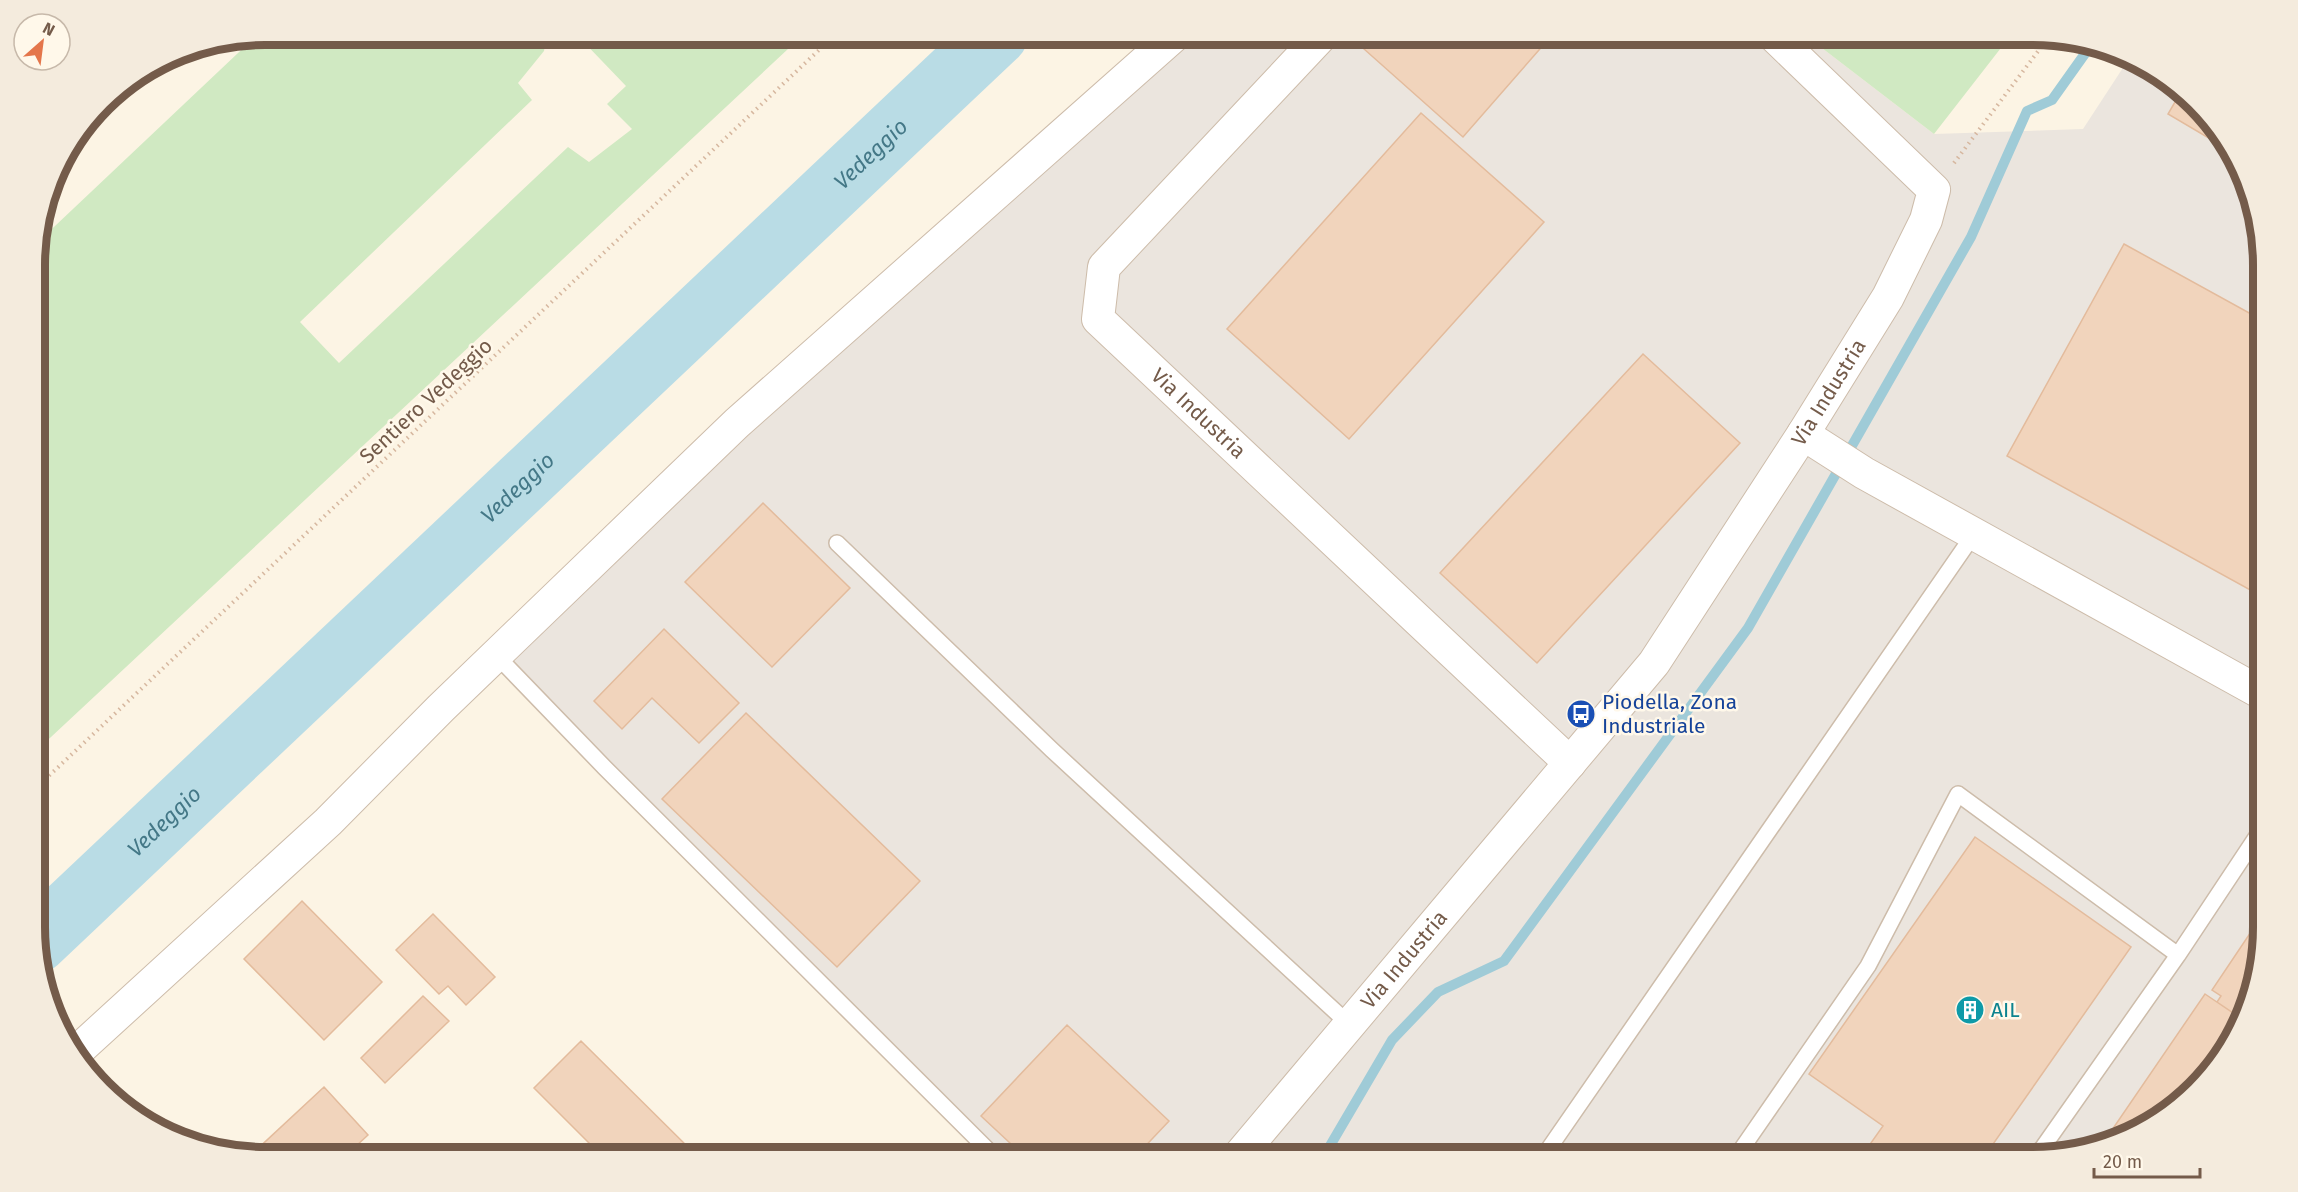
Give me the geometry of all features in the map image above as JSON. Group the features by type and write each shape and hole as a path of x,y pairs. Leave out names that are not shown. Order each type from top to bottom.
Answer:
{"street":[{"path":"81,1048 328,822 496,655 737,423 1164,45"},
{"name":"Via Industria","path":"1313,45 1104,267 1098,319 1570,763"},
{"path":"1783,45 1934,190"},
{"name":"Via Industria","path":"1246,1147 1654,663 1803,434 1888,297 1926,220 1934,190"},
{"path":"1803,434 1864,473 2253,688"}],"lane":[{"path":"1550,1147 1974,534"},
{"path":"837,543 1052,750 1350,1025"},
{"path":"496,655 605,768 985,1147"},
{"path":"1743,1147 1868,966 1958,794 2178,955"},
{"path":"2043,1147 2178,955 2253,842"}],"path":[{"name":"Sentiero Vedeggio","path":"45,780 824,45"},
{"path":"1934,190 2043,45"}],"shaded area":[{"path":"1160,45 1818,45 1934,134 2083,129 2124,65 2167,91 2207,131 2236,181 2249,222 2253,251 2253,941 2249,970 2236,1011 2223,1037 2198,1072 2178,1092 2155,1110 2130,1124 2076,1143 2047,1147 983,1147 496,655"}],"green space":[{"path":"545,45 544,51 518,83 532,100 300,322 339,363 568,147 589,162 632,129 607,104 626,86 587,45 792,45 45,743 45,251 48,233 246,46"},
{"path":"1818,45 2003,45 1934,134"}],"building":[{"path":"1360,45 1543,45 1463,137"},
{"path":"2177,99 2198,120 2215,142 2168,114"},
{"path":"1421,113 1544,222 1349,439 1227,329"},
{"path":"2124,244 2253,315 2253,591 2007,456"},
{"path":"1643,354 1740,443 1537,663 1440,573"},
{"path":"763,503 850,588 772,667 685,582"},
{"path":"664,629 739,703 699,743 652,698 622,729 594,701"},
{"path":"746,713 920,881 837,967 662,799"},
{"name":"AIL","path":"1975,837 2131,947 1991,1147 1868,1147 1883,1126 1809,1074"},
{"path":"302,901 382,982 324,1040 244,959"},
{"path":"433,914 495,977 466,1005 448,986 439,994 396,950"},
{"path":"2253,929 2249,970 2235,1014 2217,1002 2221,996 2212,990"},
{"path":"2205,994 2235,1014 2216,1049 2178,1092 2155,1110 2110,1132"},
{"path":"423,996 449,1021 385,1083 361,1058"},
{"path":"1067,1025 1169,1121 1144,1147 1014,1147 981,1116"},
{"path":"581,1041 688,1147 593,1147 534,1088"},
{"path":"324,1087 368,1135 355,1147 260,1147"}],"waterway":[{"name":"Vedeggio","path":"45,933 985,45"},
{"path":"1329,1147 1392,1040 1438,992 1504,961 1748,628 1971,237 2027,111 2052,100 2086,52"}],"place":[{"name":"Piodella, Zona Industriale","path":"1581,714"},
{"name":"AIL","path":"1970,1010"}]}
